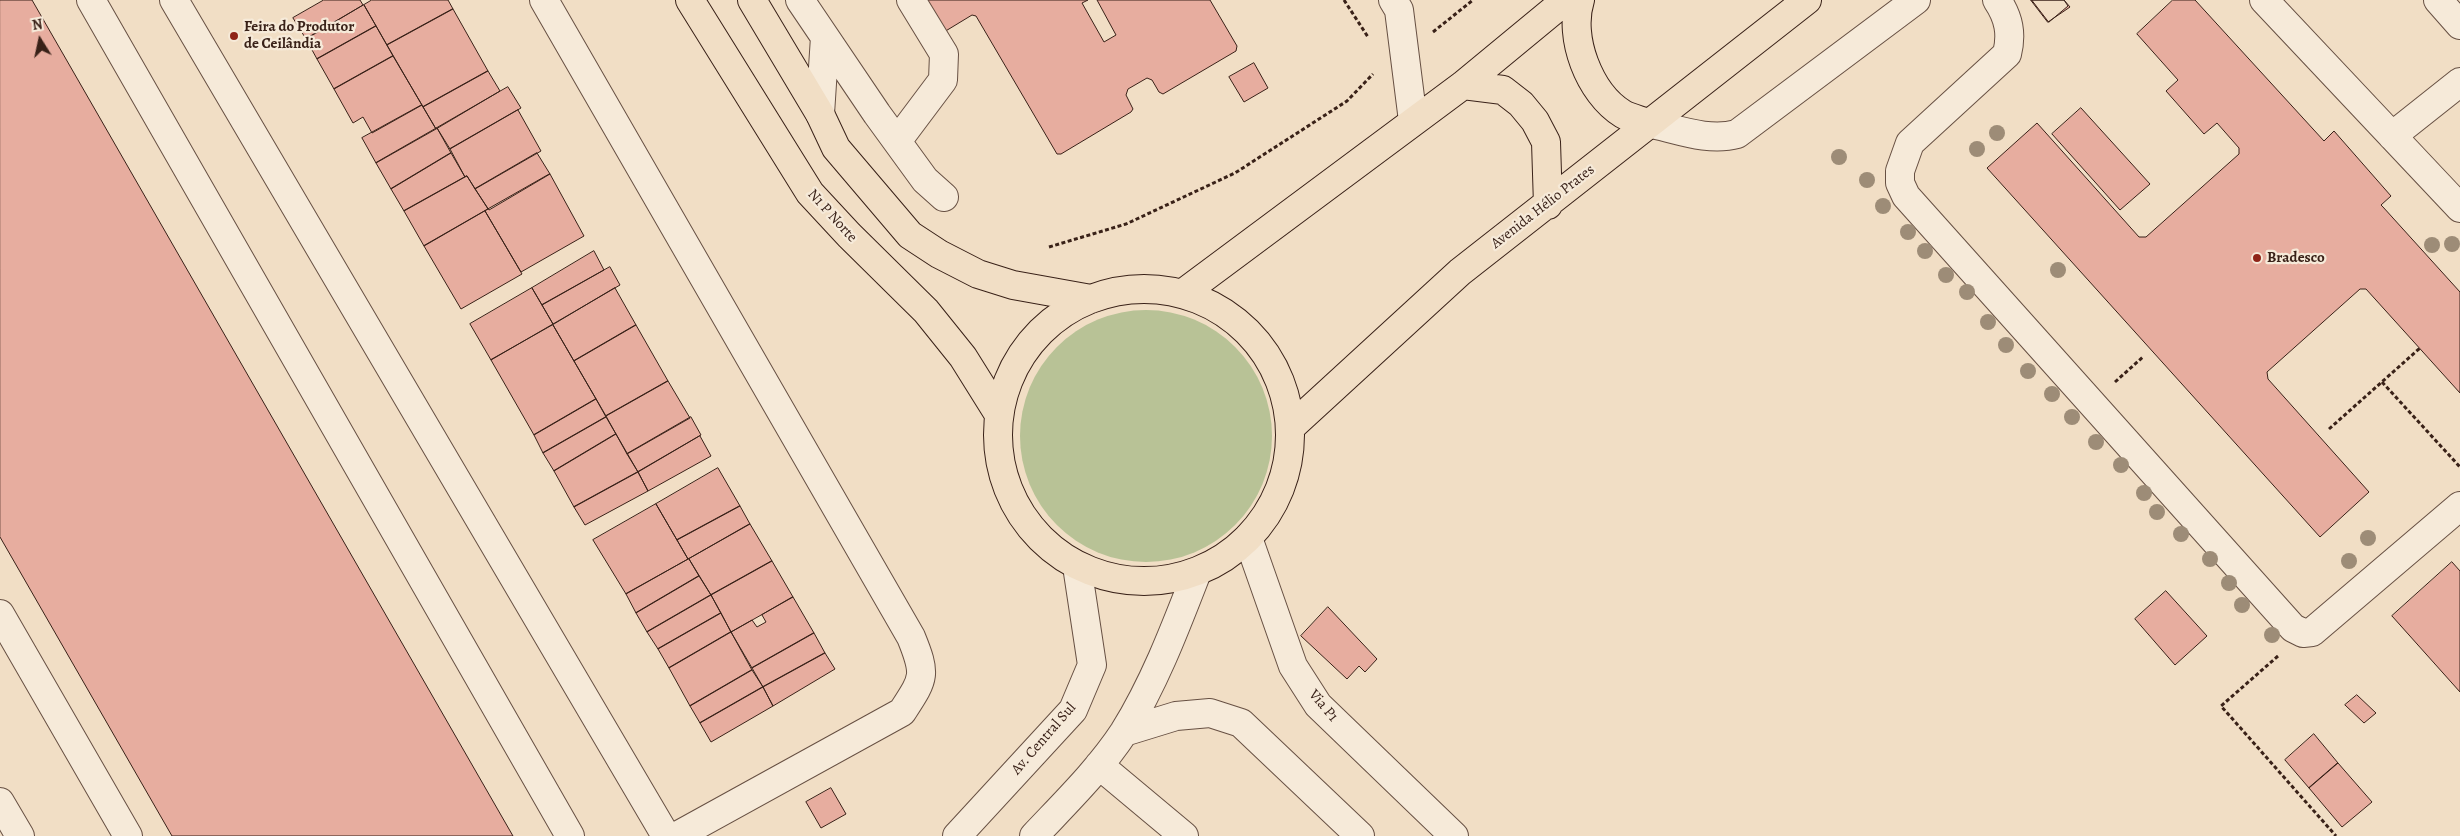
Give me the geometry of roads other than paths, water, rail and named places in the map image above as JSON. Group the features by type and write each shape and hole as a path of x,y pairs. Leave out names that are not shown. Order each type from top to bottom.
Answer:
{"main road":[{"name":"N1 P Norte","path":"690,0 810,193 849,236 926,311 963,357 998,413"},
{"path":"752,0 820,114 836,148 910,235 939,254 978,274 1014,285 1091,299"},
{"path":"1182,294 1413,121 1463,86 1566,0"},
{"path":"1580,0 1577,9 1578,37 1582,59 1593,80 1608,101 1623,114 1648,123"},
{"name":"Avenida Hélio Prates","path":"1290,427 1460,272 1807,0"},
{"path":"1463,86 1503,90 1521,104 1535,120 1546,142 1548,204"},
{"path":"1151,289 1182,294 1210,305 1236,321 1258,343 1275,368 1286,397 1290,427 1289,458 1281,487 1267,514 1248,538 1224,557 1197,572 1167,579 1136,581 1106,576 1077,566 1051,549 1030,528 1012,502 1002,474 997,443 998,413 1010,376 1020,356 1040,332 1063,313 1091,299 1120,291 1151,289"}],"street":[{"path":"91,0 570,836"},
{"path":"174,0 666,836"},
{"path":"544,0 911,637 921,661 921,683 902,712 677,836"},
{"path":"800,0 877,114 898,140 925,180 944,197"},
{"path":"898,140 943,80 944,54 911,0"},
{"path":"1648,123 1710,137 1724,137 1737,134 1916,0"},
{"path":"1997,0 2005,12 2009,27 2011,39 2007,54 1910,143 1900,170 1900,183 1906,196 2293,628 2303,633 2312,632 2460,506"},
{"path":"2264,0 2460,208"},
{"path":"2438,0 2460,25"},
{"path":"1402,3 1396,55 1413,121"},
{"path":"820,114 825,37"},
{"path":"2392,136 2460,82"},
{"name":"Via P1","path":"1248,538 1293,666 1318,705 1454,836"},
{"name":"Av. Central Sul","path":"957,836 1073,710 1082,691 1092,665 1077,566"},
{"path":"1034,836 1099,765 1124,732 1165,654 1197,572"},
{"path":"0,614 128,836"},
{"path":"1124,732 1176,716 1210,713 1241,723 1360,836"},
{"path":"1099,765 1184,836"},
{"path":"0,802 20,836"}],"place":[{"name":"Feira do Produtor de Ceilândia","path":"234,36"},
{"name":"Bradesco","path":"2257,258"}]}
